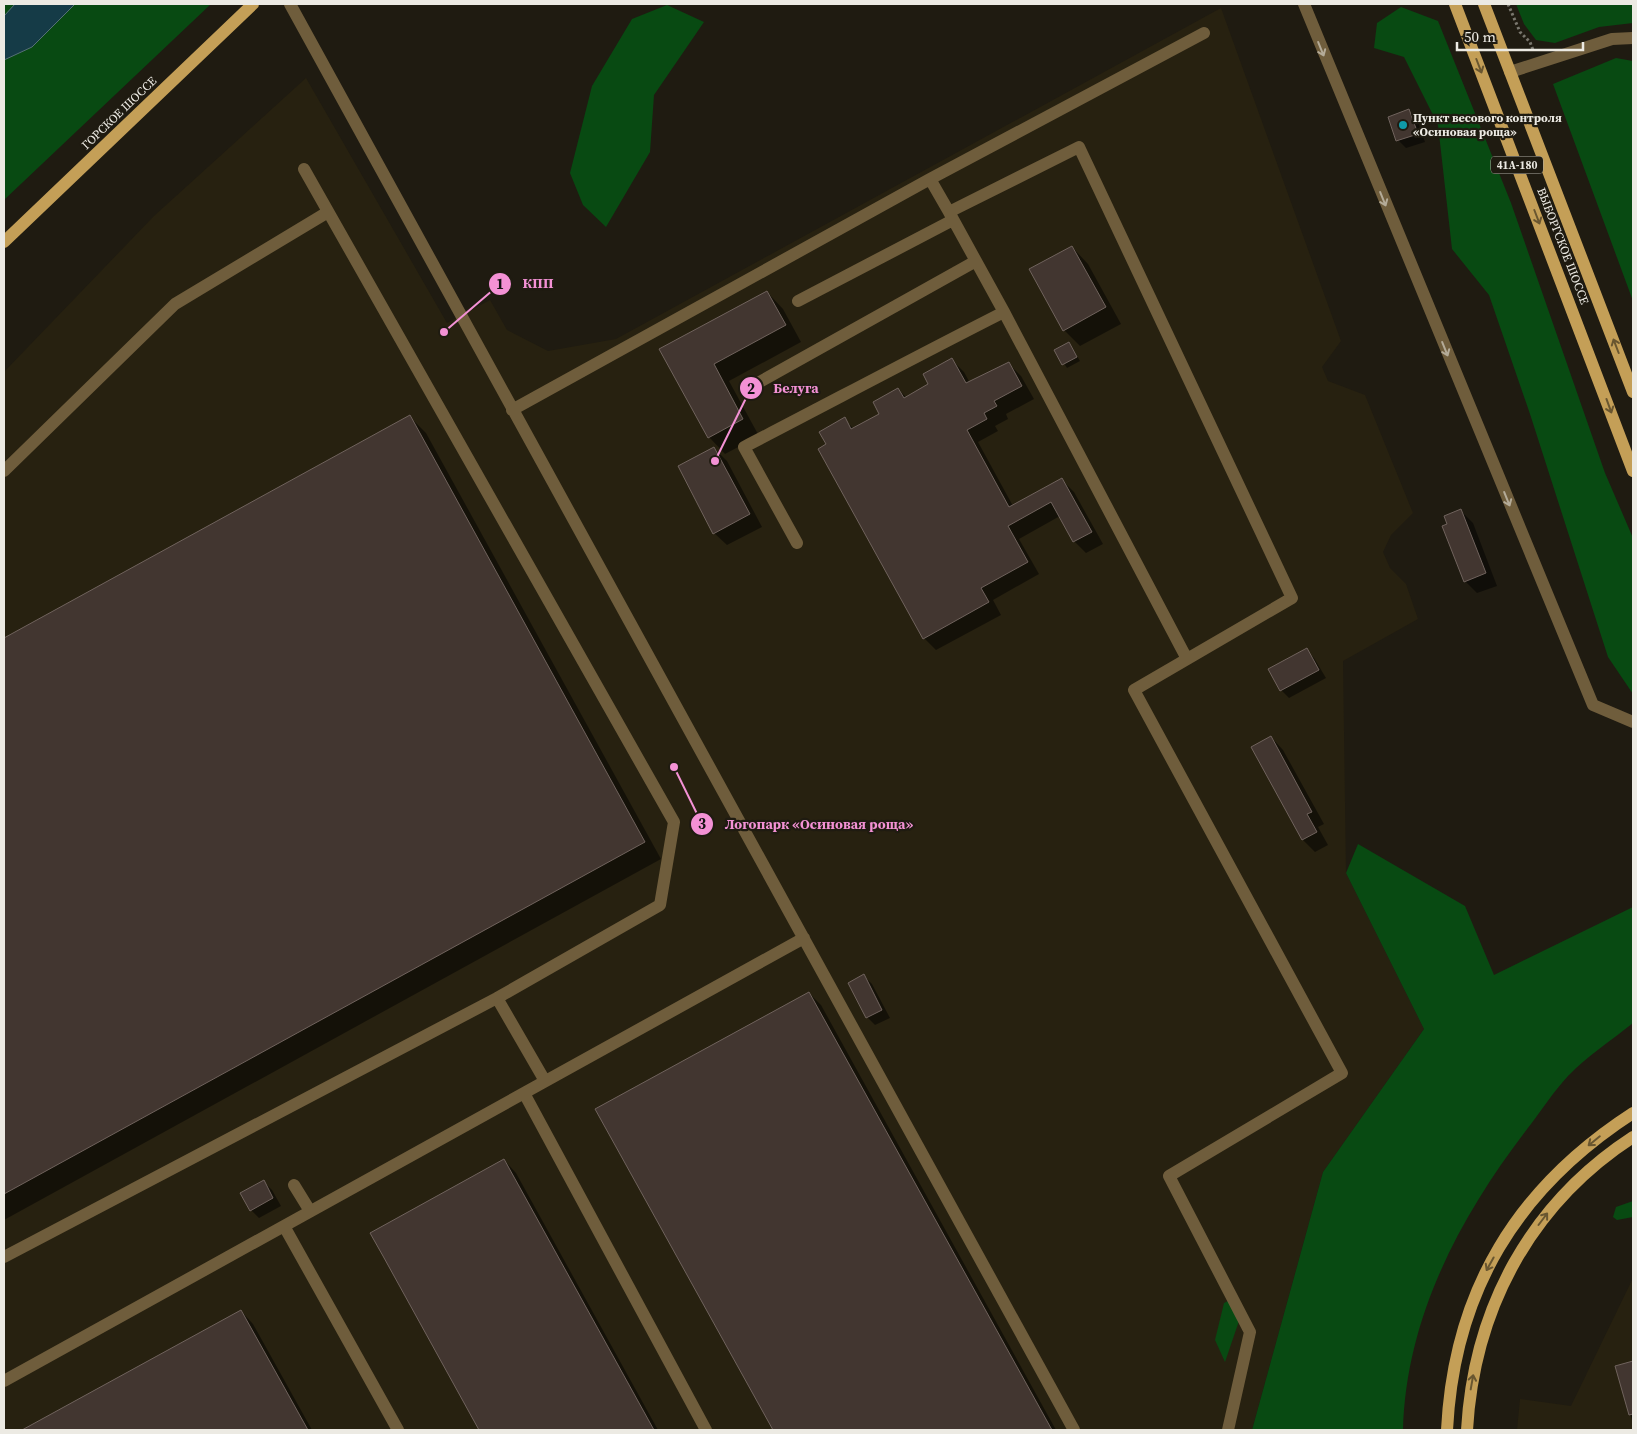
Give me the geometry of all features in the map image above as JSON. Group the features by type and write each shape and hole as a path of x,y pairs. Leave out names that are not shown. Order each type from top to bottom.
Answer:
{"main road":[{"name":"ГОРСКОЕ ШОССЕ","path":"4,242 254,4"},
{"name":"ВЫБОРГСКОЕ ШОССЕ","path":"1455,4 1633,471"},
{"name":"ВЫБОРГСКОЕ ШОССЕ","path":"1484,4 1633,392"},
{"path":"1446,1430 1450,1384 1460,1340 1472,1302 1499,1248 1528,1204 1554,1175 1598,1137 1633,1113"},
{"path":"1467,1430 1470,1387 1484,1327 1502,1284 1516,1258 1544,1217 1563,1194 1603,1159 1633,1137"}],"street":[{"path":"290,4 1074,1430"},
{"path":"1304,4 1593,705 1633,722"},
{"path":"512,410 930,179 1204,33"},
{"path":"1510,72 1612,39 1633,38"},
{"path":"798,302 1079,147 1292,598 1134,690 1342,1074 1169,1176 1250,1332 1228,1430"},
{"path":"4,1257 497,998 660,905 674,822 304,169"},
{"path":"930,179 1004,312 1187,659"},
{"path":"4,471 175,304 328,212"},
{"path":"748,388 976,260"},
{"path":"797,543 744,447 898,365 1004,312"},
{"path":"4,1381 804,938"},
{"path":"497,998 544,1081"},
{"path":"524,1093 706,1430"},
{"path":"294,1185 310,1211"},
{"path":"284,1226 398,1430"}],"path":[{"path":"1508,4 1520,32 1530,42 1538,63"}],"shaded area":[{"path":"1221,8 1341,341 1322,367 1328,381 1365,395 1413,513 1391,535 1383,552 1390,568 1406,584 1418,619 1343,661 1346,873 1424,1029 1323,1172 1252,1430 4,1430 4,372 154,216 306,78 447,323 490,300 507,330 548,351 616,339"},
{"path":"1633,1278 1633,1430 1517,1430 1520,1399 1571,1406"}],"green space":[{"path":"4,4 211,4 4,200"},
{"path":"1516,4 1633,4 1633,23 1599,27 1555,43 1536,40 1524,24"},
{"path":"667,5 704,22 654,95 650,152 606,227 583,205 570,173 592,86 632,19"},
{"path":"1401,7 1438,21 1511,203 1605,473 1633,538 1633,694 1608,657 1530,414 1489,295 1452,249 1438,125 1404,57 1374,48 1377,23"},
{"path":"1616,58 1633,61 1633,301 1553,84"},
{"path":"1358,844 1465,906 1494,975 1633,907 1633,1023 1583,1062 1563,1081 1482,1193 1461,1230 1442,1267 1427,1306 1415,1346 1407,1387 1403,1430 1252,1430 1323,1172 1424,1029 1346,873"},
{"path":"1633,1201 1633,1217 1617,1220 1613,1217 1616,1207"},
{"path":"1230,1300 1239,1321 1225,1362 1215,1340 1224,1303"}],"water":[{"path":"15,4 75,4 32,47 4,60 4,16"}],"building":[{"name":"Пункт весового контроля «Осиновая роща»","path":"1409,109 1418,134 1396,141 1388,117"},
{"path":"1072,246 1106,307 1063,331 1029,269"},
{"path":"767,291 786,325 714,364 743,419 708,438 659,349"},
{"path":"1069,342 1077,357 1062,365 1054,350"},
{"path":"952,358 966,383 1009,362 1022,386 994,401 997,406 984,413 987,419 967,430 1009,507 1062,478 1092,532 1073,542 1051,502 1008,526 1028,562 981,588 989,602 923,639 818,449 826,444 819,432 845,417 851,429 879,414 873,402 898,388 904,398 928,384 923,374"},
{"path":"410,415 645,842 4,1194 4,638"},
{"path":"714,447 750,514 713,534 678,466"},
{"path":"1461,509 1486,573 1464,582 1442,526 1447,524 1444,516"},
{"path":"1307,648 1319,670 1280,691 1268,669"},
{"path":"1271,736 1312,812 1307,814 1317,832 1302,840 1251,747"},
{"path":"864,974 882,1010 866,1018 848,983"},
{"path":"809,992 1052,1430 773,1430 595,1109"},
{"path":"504,1159 654,1430 479,1430 370,1233"},
{"path":"264,1180 273,1198 250,1211 240,1193"},
{"path":"241,1310 308,1430 22,1430"},
{"path":"1633,1361 1633,1414 1629,1415 1615,1366"}],"place":[{"name":"Пункт весового контроля «Осиновая роща»","path":"1403,125"},
{"name":"КПП","path":"444,332"},
{"name":"Белуга","path":"715,461"},
{"name":"Логопарк «Осиновая роща»","path":"674,767"}]}
